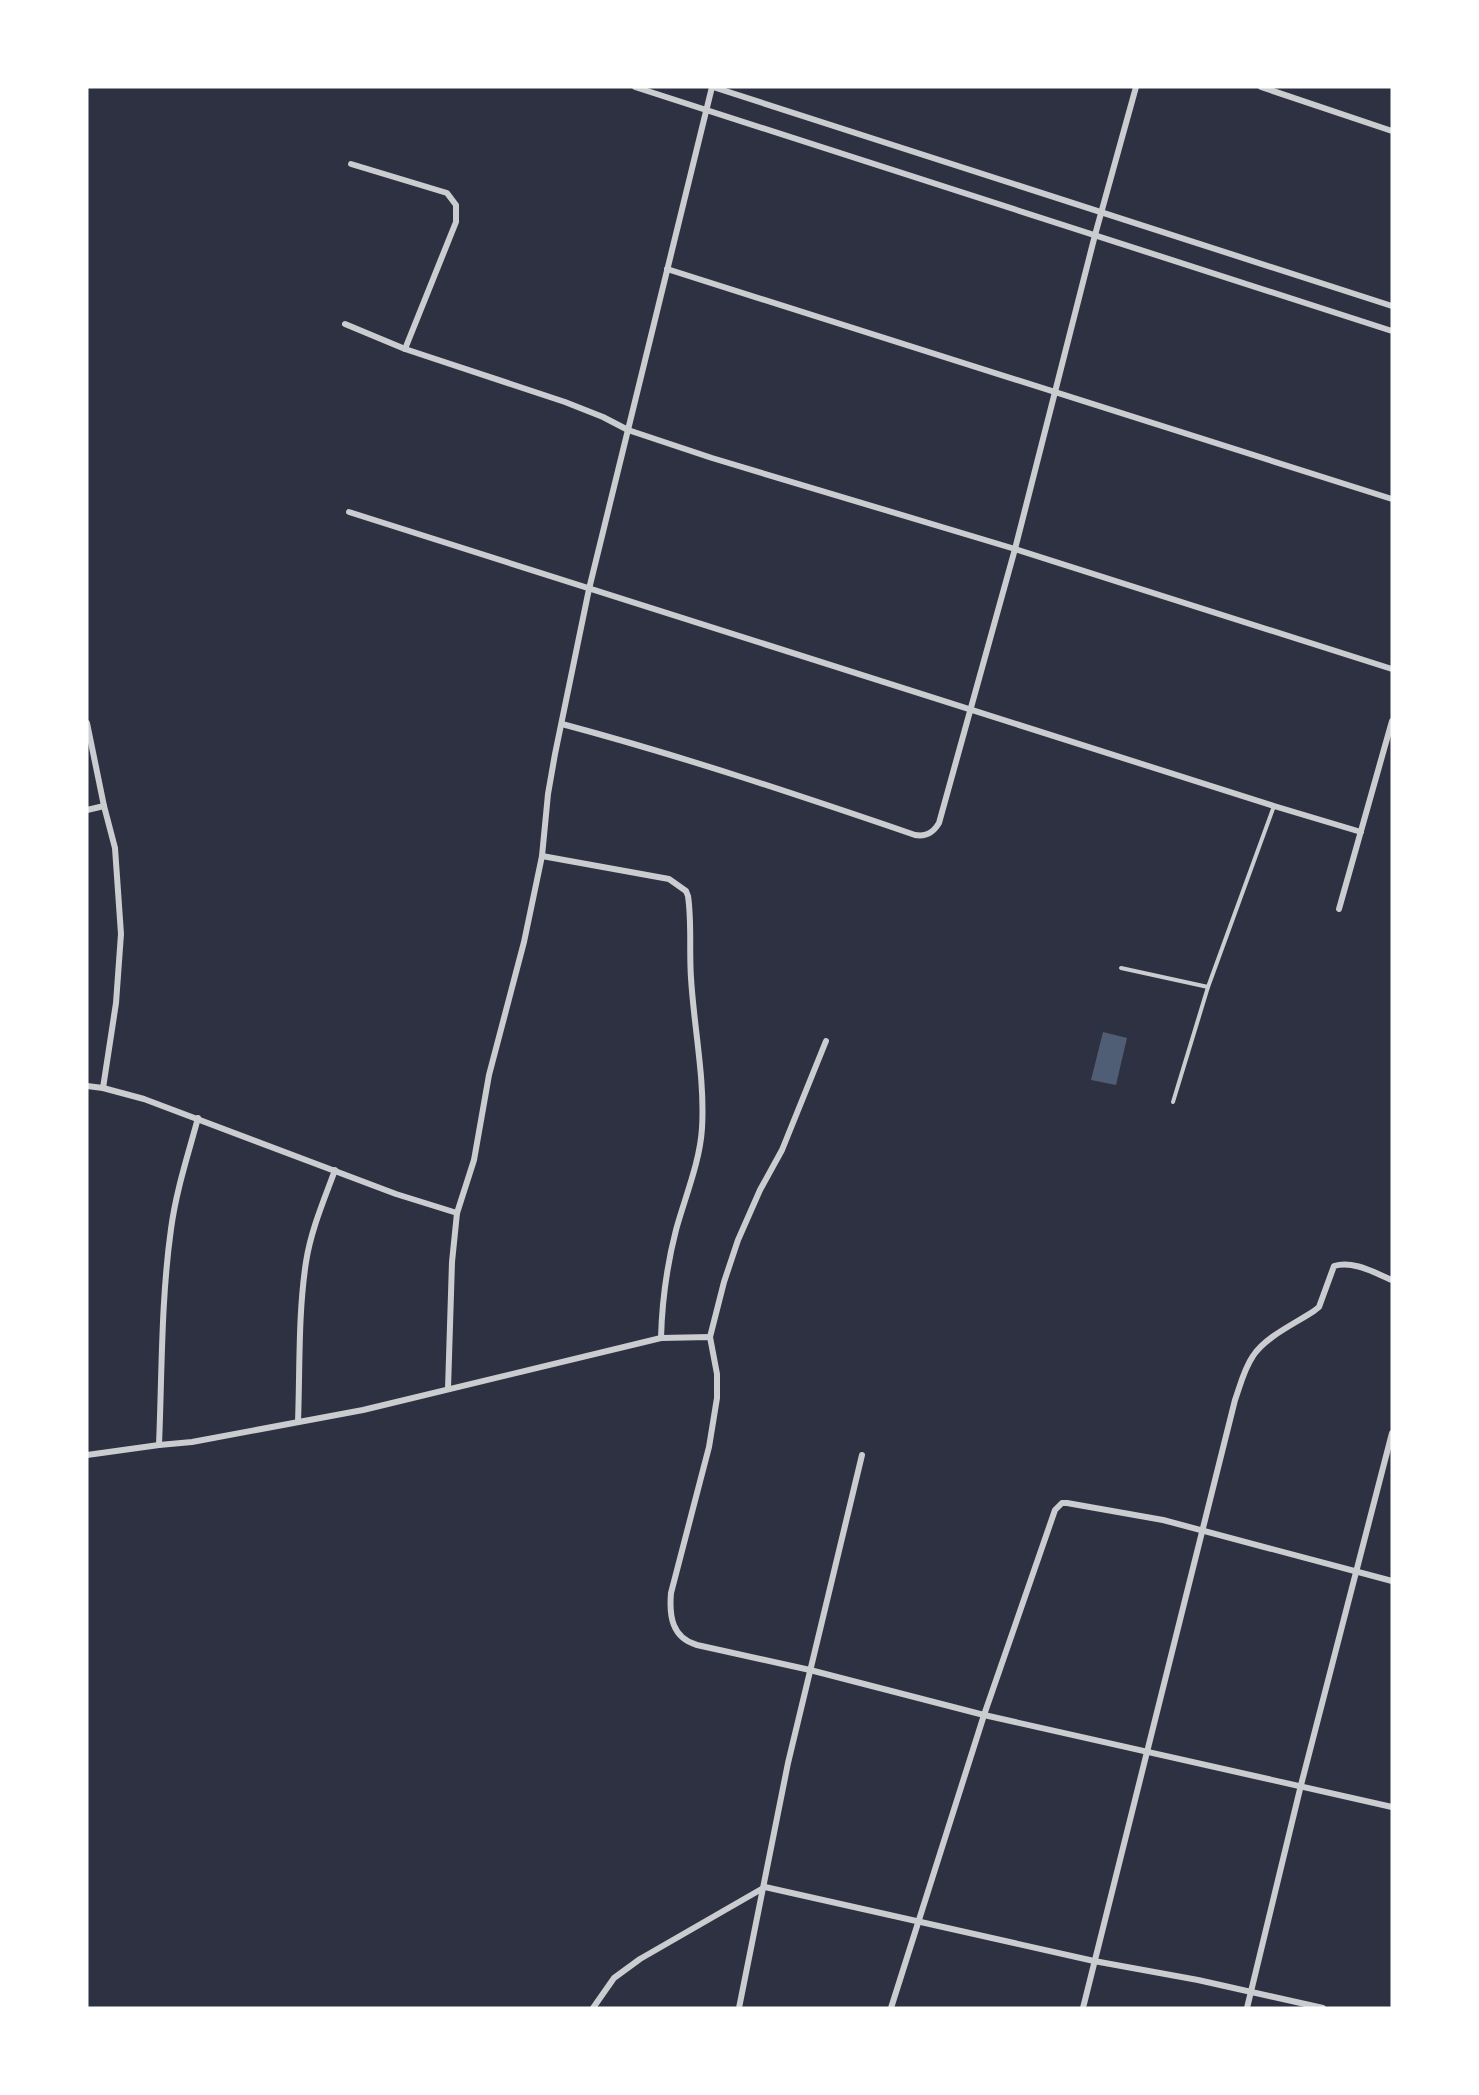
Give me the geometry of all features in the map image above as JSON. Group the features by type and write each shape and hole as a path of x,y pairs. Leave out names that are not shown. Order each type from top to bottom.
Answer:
{"street":[{"path":"635,87 1392,331"},
{"path":"448,1389 452,1262 457,1214 474,1160 492,1063 524,942 542,856 548,794 589,589 712,87 1392,306"},
{"path":"562,724 661,750 728,771 915,835 926,835 939,823 1015,549 1101,212 1136,87"},
{"path":"1261,87 1392,130"},
{"path":"351,164 447,194 456,205 456,222 405,349"},
{"path":"667,269 1392,498"},
{"path":"345,324 405,349 565,402 628,430 824,493 1015,549 1392,669"},
{"path":"349,512 1361,832"},
{"path":"1339,909 1392,721"},
{"path":"87,723 115,848 121,934 116,1003 103,1088"},
{"path":"87,810 104,806"},
{"path":"542,856 669,879 686,891 688,896 691,977 701,1084 702,1128 699,1150 675,1233 662,1300 661,1338"},
{"path":"826,1041 782,1150 760,1190 738,1240 723,1282 710,1337 717,1374 717,1398 709,1447 672,1593 670,1609 673,1623 680,1637 697,1645 810,1670 984,1715 1392,1807"},
{"path":"87,1086 128,1094 198,1118 396,1194 457,1214"},
{"path":"159,1445 165,1297 171,1229 180,1182 198,1118"},
{"path":"298,1422 306,1261 315,1226 335,1170"},
{"path":"1083,2008 1235,1400 1253,1354 1266,1341 1314,1311 1321,1301 1334,1266 1351,1265 1392,1280"},
{"path":"87,1455 192,1442 363,1410 661,1338 710,1337"},
{"path":"1247,2008 1301,1785 1392,1433"},
{"path":"739,2008 788,1763 862,1455"},
{"path":"891,2008 984,1715 1055,1510 1062,1503 1203,1530 1392,1581"},
{"path":"593,2008 614,1978 639,1959 765,1887 1094,1962 1251,1991 1323,2008"}],"lane":[{"path":"1173,1102 1208,987 1274,806"},
{"path":"1121,968 1208,987"}],"water":[{"path":"1103,1032 1127,1038 1116,1085 1091,1080"}]}
